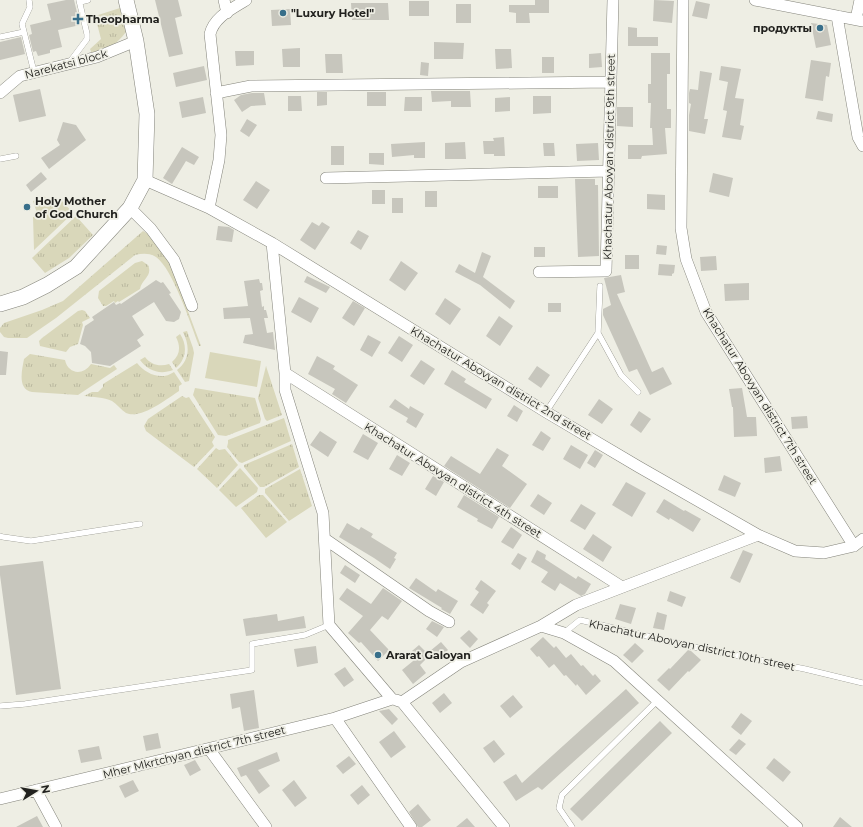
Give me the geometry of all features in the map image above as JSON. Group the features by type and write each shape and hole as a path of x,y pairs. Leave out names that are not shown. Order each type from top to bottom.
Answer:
{"main road":[{"path":"0,304 23,297 47,286 76,267 130,208 145,180 147,114 136,41 126,0"}],"street":[{"path":"224,0 227,13"},
{"path":"209,208 221,148 210,34 212,26 227,13 246,0"},
{"name":"Khachatur Abovyan district 9th street","path":"539,272 606,271 613,0"},
{"name":"Khachatur Abovyan district 7th street","path":"683,0 681,228 686,259 706,312 854,546"},
{"path":"755,0 860,20 860,0"},
{"path":"837,16 858,137 863,146"},
{"name":"Narekatsi block","path":"0,93 20,76 97,57 136,41"},
{"path":"216,93 251,86 611,82"},
{"path":"326,178 609,171"},
{"name":"Khachatur Abovyan district 2nd street","path":"145,180 209,208 272,243 546,412 638,467 758,535 795,551 824,553 854,546 863,539"},
{"path":"130,208 151,229 174,260 192,306"},
{"path":"272,243 285,373 285,390 323,513 329,625 397,701 504,827"},
{"name":"Khachatur Abovyan district 4th street","path":"285,373 622,587"},
{"path":"397,701 461,662 541,626 576,605 758,535"},
{"path":"325,539 429,611 449,622"},
{"path":"541,626 564,633 614,661 797,827"},
{"name":"Mher Mkrtchyan district 7th street","path":"0,799 335,718 397,701"},
{"path":"335,718 411,827"},
{"path":"209,749 266,827"},
{"path":"36,790 56,827"}],"lane":[{"path":"29,0 30,7 22,24 34,72"},
{"path":"68,64 87,39 80,1 88,0"},
{"path":"0,38 24,32"},
{"path":"0,159 16,156"},
{"path":"546,412 598,334 600,286"},
{"path":"598,334 621,375 638,392"},
{"path":"0,536 31,541 140,524"},
{"name":"Khachatur Abovyan district 10th street","path":"564,633 580,620 689,646 863,683"},
{"path":"0,706 33,703 252,670 252,644 305,635 329,625"},
{"path":"572,827 559,808 562,795 657,700"}],"green space":[{"path":"120,8 126,32 111,46 92,54 90,49 101,39 95,16"},
{"path":"44,196 46,198 62,201 73,213 34,250 33,217 38,216 33,201 41,199 41,197"},
{"path":"76,216 93,235 69,258 45,273 32,258"},
{"path":"143,231 148,234 170,263 201,346 199,346 181,298 169,273 156,257 146,254 135,255 56,318 27,338 8,338 4,337 0,332 0,328 4,323 63,301"},
{"path":"142,261 148,265 149,272 140,289 119,302 118,301 115,303 114,301 106,306 103,306 98,298 99,291 135,263"},
{"path":"78,311 85,311 90,318 82,322 83,325 78,344 70,347 66,352 40,346 39,341 42,338"},
{"path":"187,331 194,353 189,381 185,382 177,370 184,362 188,352 187,342 183,332"},
{"path":"180,334 183,339 185,352 182,361 176,368 172,362 177,357 179,351 179,344 176,337"},
{"path":"210,352 261,361 257,387 205,378"},
{"path":"30,354 65,360 69,368 76,372 80,372 88,368 91,364 110,368 114,365 117,369 78,395 32,392 27,390 22,383 22,368 24,359"},
{"path":"145,357 156,365 169,364 173,370 163,372 155,371 147,367 140,360"},
{"path":"137,363 149,373 154,375 164,376 174,372 182,384 179,386 179,391 161,403 139,414 126,413 114,402 109,400 98,397 84,396 92,392 98,392 103,387 103,384"},
{"path":"266,366 282,415 267,421 258,398"},
{"path":"195,388 255,398 261,419 260,423 226,436 218,435 193,395"},
{"path":"182,396 186,398 189,397 215,437 212,442 214,446 194,467 146,431 144,426 148,419"},
{"path":"284,418 291,441 242,463 239,462 227,447 228,440"},
{"path":"292,444 299,467 264,487 260,487 244,465"},
{"path":"216,448 219,450 225,449 238,465 217,488 197,469"},
{"path":"240,468 258,488 257,492 236,507 219,490"},
{"path":"300,469 312,506 289,521 265,493 265,489"},
{"path":"259,495 263,495 287,522 266,538 241,508"}],"building":[{"path":"74,0 80,25 58,30 62,47 50,50 50,53 38,56 36,51 33,52 29,35 32,34 30,25 51,20 47,4"},
{"path":"155,0 178,0 182,16 175,18 183,54 169,57"},
{"path":"535,0 549,0 549,13 529,13 530,23 516,23 516,13 509,12 509,5 535,5"},
{"path":"654,0 674,1 672,23 653,21"},
{"path":"409,1 429,1 429,16 409,16"},
{"path":"696,1 710,4 707,19 692,16"},
{"path":"351,3 388,3 389,20 352,20"},
{"path":"456,4 471,4 471,23 456,23"},
{"path":"290,9 291,25 272,26 271,10"},
{"path":"811,23 827,25 831,45 816,48"},
{"path":"628,27 637,28 637,37 658,37 658,46 628,46"},
{"path":"21,37 25,54 0,60 0,42"},
{"path":"434,42 464,43 463,59 434,59"},
{"path":"300,48 300,67 283,67 282,49"},
{"path":"495,49 511,49 512,68 496,69"},
{"path":"235,51 254,51 254,65 236,66"},
{"path":"601,53 602,67 589,68 589,54"},
{"path":"651,53 670,53 670,74 667,74 667,109 671,109 671,128 665,128 667,154 642,156 641,159 628,159 628,145 653,145 652,128 650,128 651,103 648,103 648,84 651,84"},
{"path":"325,54 342,54 343,73 326,73"},
{"path":"542,57 554,57 554,73 542,73"},
{"path":"811,60 831,63 829,77 826,76 823,101 805,98"},
{"path":"421,62 429,63 428,76 420,75"},
{"path":"204,66 207,80 176,87 173,73"},
{"path":"721,66 741,69 735,98 744,99 740,125 744,126 741,140 722,137 727,111 723,110 728,82 719,80"},
{"path":"700,71 712,73 704,119 708,119 705,134 689,131 691,104 689,103 689,93 690,89 698,90"},
{"path":"40,89 46,116 19,122 13,95"},
{"path":"431,91 470,91 471,107 451,107 451,101 432,102"},
{"path":"317,92 327,92 327,105 317,106"},
{"path":"367,92 386,92 386,106 367,106"},
{"path":"264,93 266,105 251,106 242,112 234,100 241,95"},
{"path":"288,96 301,96 302,111 288,111"},
{"path":"533,96 551,96 551,113 533,114"},
{"path":"203,97 206,113 182,118 179,102"},
{"path":"405,97 422,97 422,111 404,111"},
{"path":"510,97 510,111 495,112 495,98"},
{"path":"617,107 633,107 633,127 617,126"},
{"path":"818,111 833,114 832,122 816,119"},
{"path":"247,119 257,125 249,137 240,131"},
{"path":"63,122 76,125 86,140 49,169 41,158 60,145 57,140"},
{"path":"504,137 505,156 484,154 483,141 494,141 493,138"},
{"path":"425,142 425,158 414,158 414,155 392,157 391,144"},
{"path":"465,142 466,159 445,159 445,143"},
{"path":"543,143 554,143 555,156 544,156"},
{"path":"598,143 599,160 577,161 576,144"},
{"path":"331,146 344,146 344,165 331,165"},
{"path":"182,147 199,157 194,165 186,161 172,184 163,178"},
{"path":"369,153 384,153 384,165 369,164"},
{"path":"41,172 47,179 31,192 26,185"},
{"path":"713,173 733,178 729,197 709,192"},
{"path":"575,179 595,179 595,185 598,185 599,256 578,257"},
{"path":"256,181 270,190 257,209 243,200"},
{"path":"538,186 558,186 558,198 538,198"},
{"path":"372,190 385,190 385,204 372,204"},
{"path":"425,191 437,191 437,207 425,207"},
{"path":"647,194 665,195 665,210 647,209"},
{"path":"392,198 403,198 403,213 392,213"},
{"path":"312,222 319,226 322,222 330,227 315,250 300,240"},
{"path":"218,226 229,227 234,230 232,242 216,240"},
{"path":"358,230 369,236 361,250 350,243"},
{"path":"657,245 667,246 666,255 656,254"},
{"path":"534,247 545,247 545,257 534,257"},
{"path":"482,252 491,256 483,277 515,301 510,309 480,285 455,272 459,264 475,273"},
{"path":"625,255 639,255 639,269 625,269"},
{"path":"716,256 717,270 701,271 700,257"},
{"path":"401,261 418,273 405,291 389,280"},
{"path":"659,264 675,265 672,276 658,275"},
{"path":"621,275 625,292 617,294 652,372 663,367 672,384 650,395 637,369 629,372 603,315 603,309 611,305 604,278"},
{"path":"307,276 330,287 326,293 304,282"},
{"path":"259,279 260,283 262,283 263,290 260,291 262,307 264,306 264,310 266,310 268,318 264,318 267,333 273,332 275,350 243,343 245,335 253,334 250,318 224,319 223,308 248,306 244,281"},
{"path":"156,280 161,283 163,282 171,293 169,294 181,312 179,319 174,322 166,321 154,302 132,316 144,335 137,340 141,346 110,366 92,363 91,352 85,346 80,344 85,326 94,320 92,317 114,302 116,305 121,304"},
{"path":"749,283 749,300 725,301 724,284"},
{"path":"299,297 319,308 311,323 291,312"},
{"path":"445,298 461,309 450,325 435,314"},
{"path":"353,301 365,308 354,326 342,318"},
{"path":"548,303 561,303 561,312 548,312"},
{"path":"499,316 513,326 500,346 486,336"},
{"path":"368,335 381,342 372,357 360,350"},
{"path":"399,336 413,345 402,362 388,353"},
{"path":"0,351 8,352 6,375 0,375"},
{"path":"317,356 335,366 333,369 358,385 346,403 332,394 335,389 308,374"},
{"path":"421,360 435,369 424,385 410,376"},
{"path":"537,366 550,375 541,388 528,379"},
{"path":"452,370 466,379 464,382 492,399 486,409 444,384"},
{"path":"742,388 747,417 756,417 757,436 734,437 733,407 729,389"},
{"path":"395,399 409,409 410,406 424,414 416,428 406,422 408,418 389,407"},
{"path":"599,399 613,409 602,424 588,415"},
{"path":"514,405 523,411 517,422 507,416"},
{"path":"639,411 651,419 641,433 630,425"},
{"path":"807,416 808,428 792,429 791,417"},
{"path":"320,431 337,442 328,457 310,445"},
{"path":"541,431 551,438 543,451 532,445"},
{"path":"363,434 378,443 368,460 353,452"},
{"path":"571,445 588,455 580,469 563,459"},
{"path":"497,448 509,455 502,466 527,484 510,508 444,466 451,456 480,474"},
{"path":"595,450 603,455 595,468 587,463"},
{"path":"397,455 410,463 402,476 389,469"},
{"path":"780,456 782,471 765,473 764,458"},
{"path":"724,475 741,483 735,497 718,490"},
{"path":"433,476 444,482 436,496 425,489"},
{"path":"626,482 646,493 632,517 612,505"},
{"path":"538,494 552,503 544,515 530,506"},
{"path":"464,495 499,517 492,529 477,521 478,519 457,507"},
{"path":"664,499 701,519 693,532 670,518 669,520 656,512"},
{"path":"581,504 596,513 585,530 570,521"},
{"path":"347,523 359,530 361,527 373,534 371,537 397,553 394,558 396,559 390,569 339,537"},
{"path":"511,527 522,535 513,549 501,542"},
{"path":"593,534 612,547 603,562 583,549"},
{"path":"537,550 546,555 545,559 576,579 578,576 591,584 585,594 581,596 560,583 555,591 541,582 548,572 531,562"},
{"path":"743,550 753,554 740,583 730,578"},
{"path":"518,553 527,558 520,570 511,564"},
{"path":"43,561 61,689 16,695 0,566"},
{"path":"345,565 360,575 355,583 340,573"},
{"path":"416,578 436,592 438,589 458,601 450,614 409,588"},
{"path":"481,580 496,591 487,603 489,605 483,614 470,605 479,592 475,589"},
{"path":"347,588 371,604 383,588 402,601 388,620 382,616 370,630 389,650 378,661 361,642 359,643 348,633 363,616 339,599"},
{"path":"670,591 686,597 682,607 667,601"},
{"path":"620,604 636,608 631,624 615,619"},
{"path":"657,612 667,615 664,630 653,628"},
{"path":"277,614 278,621 304,616 306,628 246,636 243,619"},
{"path":"432,621 444,627 437,637 426,629"},
{"path":"469,630 478,639 470,648 460,638"},
{"path":"543,637 554,648 556,646 566,658 571,654 581,666 583,665 593,676 595,674 601,681 586,695 577,684 576,686 566,675 564,676 554,664 549,668 539,656 537,657 530,649"},
{"path":"441,642 448,650 438,660 430,651"},
{"path":"635,643 644,651 632,663 623,655"},
{"path":"419,645 426,652 428,650 431,654 420,665 426,673 413,684 402,670 418,657 412,651"},
{"path":"316,646 318,663 297,667 294,649"},
{"path":"688,650 701,660 669,691 657,680"},
{"path":"345,667 354,680 344,687 334,674"},
{"path":"626,689 639,703 542,790 538,787 516,801 503,782 516,774 522,783"},
{"path":"254,690 259,728 244,731 240,707 232,709 230,694"},
{"path":"444,693 452,703 440,713 432,703"},
{"path":"513,695 523,707 510,718 500,706"},
{"path":"389,709 398,719 392,725 379,711"},
{"path":"741,713 752,721 741,735 731,727"},
{"path":"660,721 672,733 582,821 570,809"},
{"path":"394,731 406,747 391,758 379,742"},
{"path":"158,733 161,748 146,751 143,736"},
{"path":"739,739 746,744 736,755 729,750"},
{"path":"494,740 505,754 494,763 483,748"},
{"path":"99,746 102,759 81,763 78,750"},
{"path":"277,752 280,761 258,770 270,786 259,794 246,775 241,777 237,768"},
{"path":"349,756 356,764 343,774 336,766"},
{"path":"774,758 791,772 783,782 766,768"},
{"path":"195,760 201,770 190,776 184,765"},
{"path":"133,780 139,791 125,798 119,786"},
{"path":"294,780 307,798 295,807 282,790"},
{"path":"362,785 370,795 358,805 350,795"},
{"path":"418,804 431,820 422,827 418,827 409,812"},
{"path":"37,816 43,827 16,827"},
{"path":"840,817 852,827 833,827"},
{"path":"467,818 475,827 456,827"}],"place":[{"name":"\"Luxury Hotel\"","path":"283,13"},
{"name":"Theopharma","path":"78,19"},
{"name":"продукты","path":"820,28"},
{"name":"Holy Mother of God Church","path":"27,207"},
{"name":"Ararat Galoyan","path":"378,655"}]}
